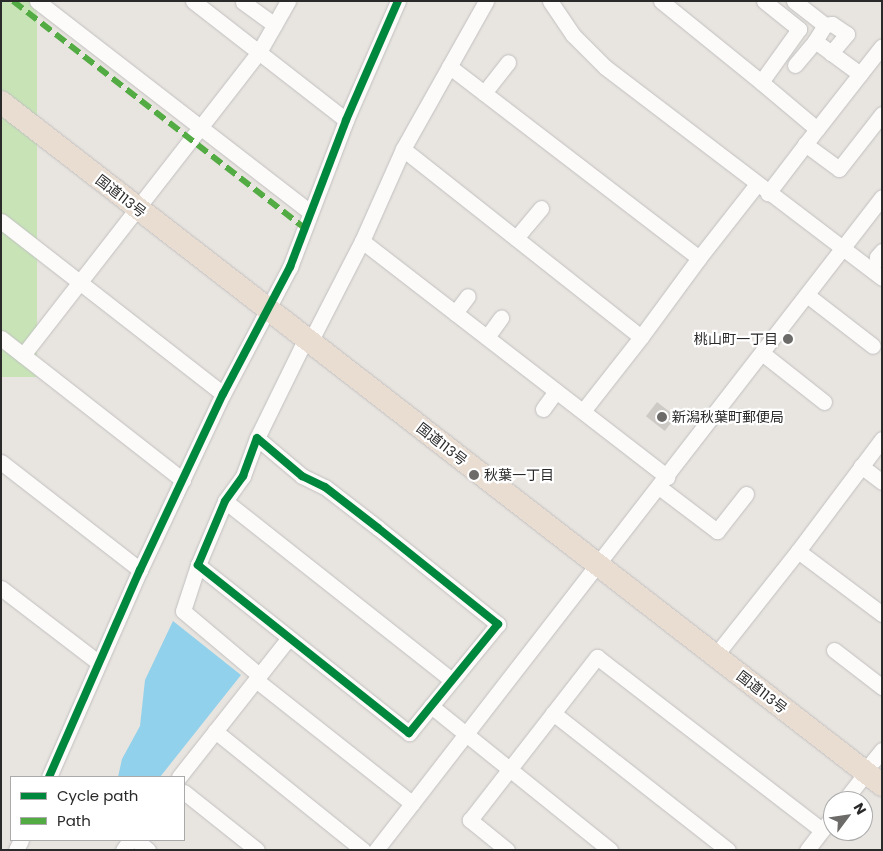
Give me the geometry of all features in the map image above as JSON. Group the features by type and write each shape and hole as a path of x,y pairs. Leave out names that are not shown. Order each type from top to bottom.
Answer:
{"highway":[{"name":"国道113号","path":"1,102 871,776"}],"street":[{"path":"36,1 310,212"},
{"path":"193,1 346,120"},
{"path":"23,355 81,283 259,52 288,1"},
{"path":"48,776 140,570 223,394 290,267 346,120 398,1"},
{"path":"412,803 258,678 182,611 198,565 225,500 243,476 257,438 362,242 403,149 486,1"},
{"path":"550,1 573,35 605,67 762,189 842,248 880,268"},
{"path":"661,1 817,129"},
{"path":"761,82 799,29 764,1"},
{"path":"794,1 835,23 847,34 831,53"},
{"path":"243,2 275,25"},
{"path":"795,65 814,41 835,23"},
{"path":"814,41 860,74"},
{"path":"583,411 641,337 699,258 806,144 882,46"},
{"path":"484,93 508,62"},
{"path":"449,66 699,258"},
{"path":"806,144 839,169 882,114"},
{"path":"403,149 641,337"},
{"path":"376,850 663,482 882,196"},
{"path":"516,238 541,208"},
{"path":"1,221 223,394"},
{"path":"362,242 583,411 718,531 746,494"},
{"path":"880,268 877,257 882,251"},
{"path":"807,295 873,346"},
{"path":"455,313 468,296"},
{"path":"487,337 502,318"},
{"path":"1,338 183,480"},
{"path":"762,353 824,402"},
{"path":"543,409 556,391"},
{"path":"198,565 409,734 498,624 325,487 302,476 257,438"},
{"path":"715,656 798,551 882,438"},
{"path":"1,462 140,570"},
{"path":"861,466 882,482"},
{"path":"225,500 452,680"},
{"path":"798,551 882,614"},
{"path":"1,588 99,663"},
{"path":"180,776 288,639"},
{"path":"834,650 882,687"},
{"path":"508,850 489,844 470,820 597,657 822,830 807,850"},
{"path":"431,706 610,850"},
{"path":"553,713 728,850"},
{"path":"215,731 363,850"},
{"path":"855,791 871,776 882,750"},
{"path":"185,793 257,850"},
{"path":"137,841 148,850"}],"green space":[{"path":"2,1 37,1 37,377 2,377"}],"water":[{"path":"173,621 241,675 161,776 118,776 122,759 140,726 145,680"}],"building":[{"path":"657,402 676,417 665,431 646,416"}],"marked path":[{"path":"13,1 305,228"}],"cycle path":[{"path":"49,776 140,570 223,394 290,267 346,120 398,1"},
{"path":"257,438 302,476 325,487 498,624 409,733 198,565 225,501 243,476 257,438"}],"place":[{"name":"桃山町一丁目","path":"788,339"},
{"name":"新潟秋葉町郵便局","path":"662,417"},
{"name":"秋葉一丁目","path":"474,475"}]}
